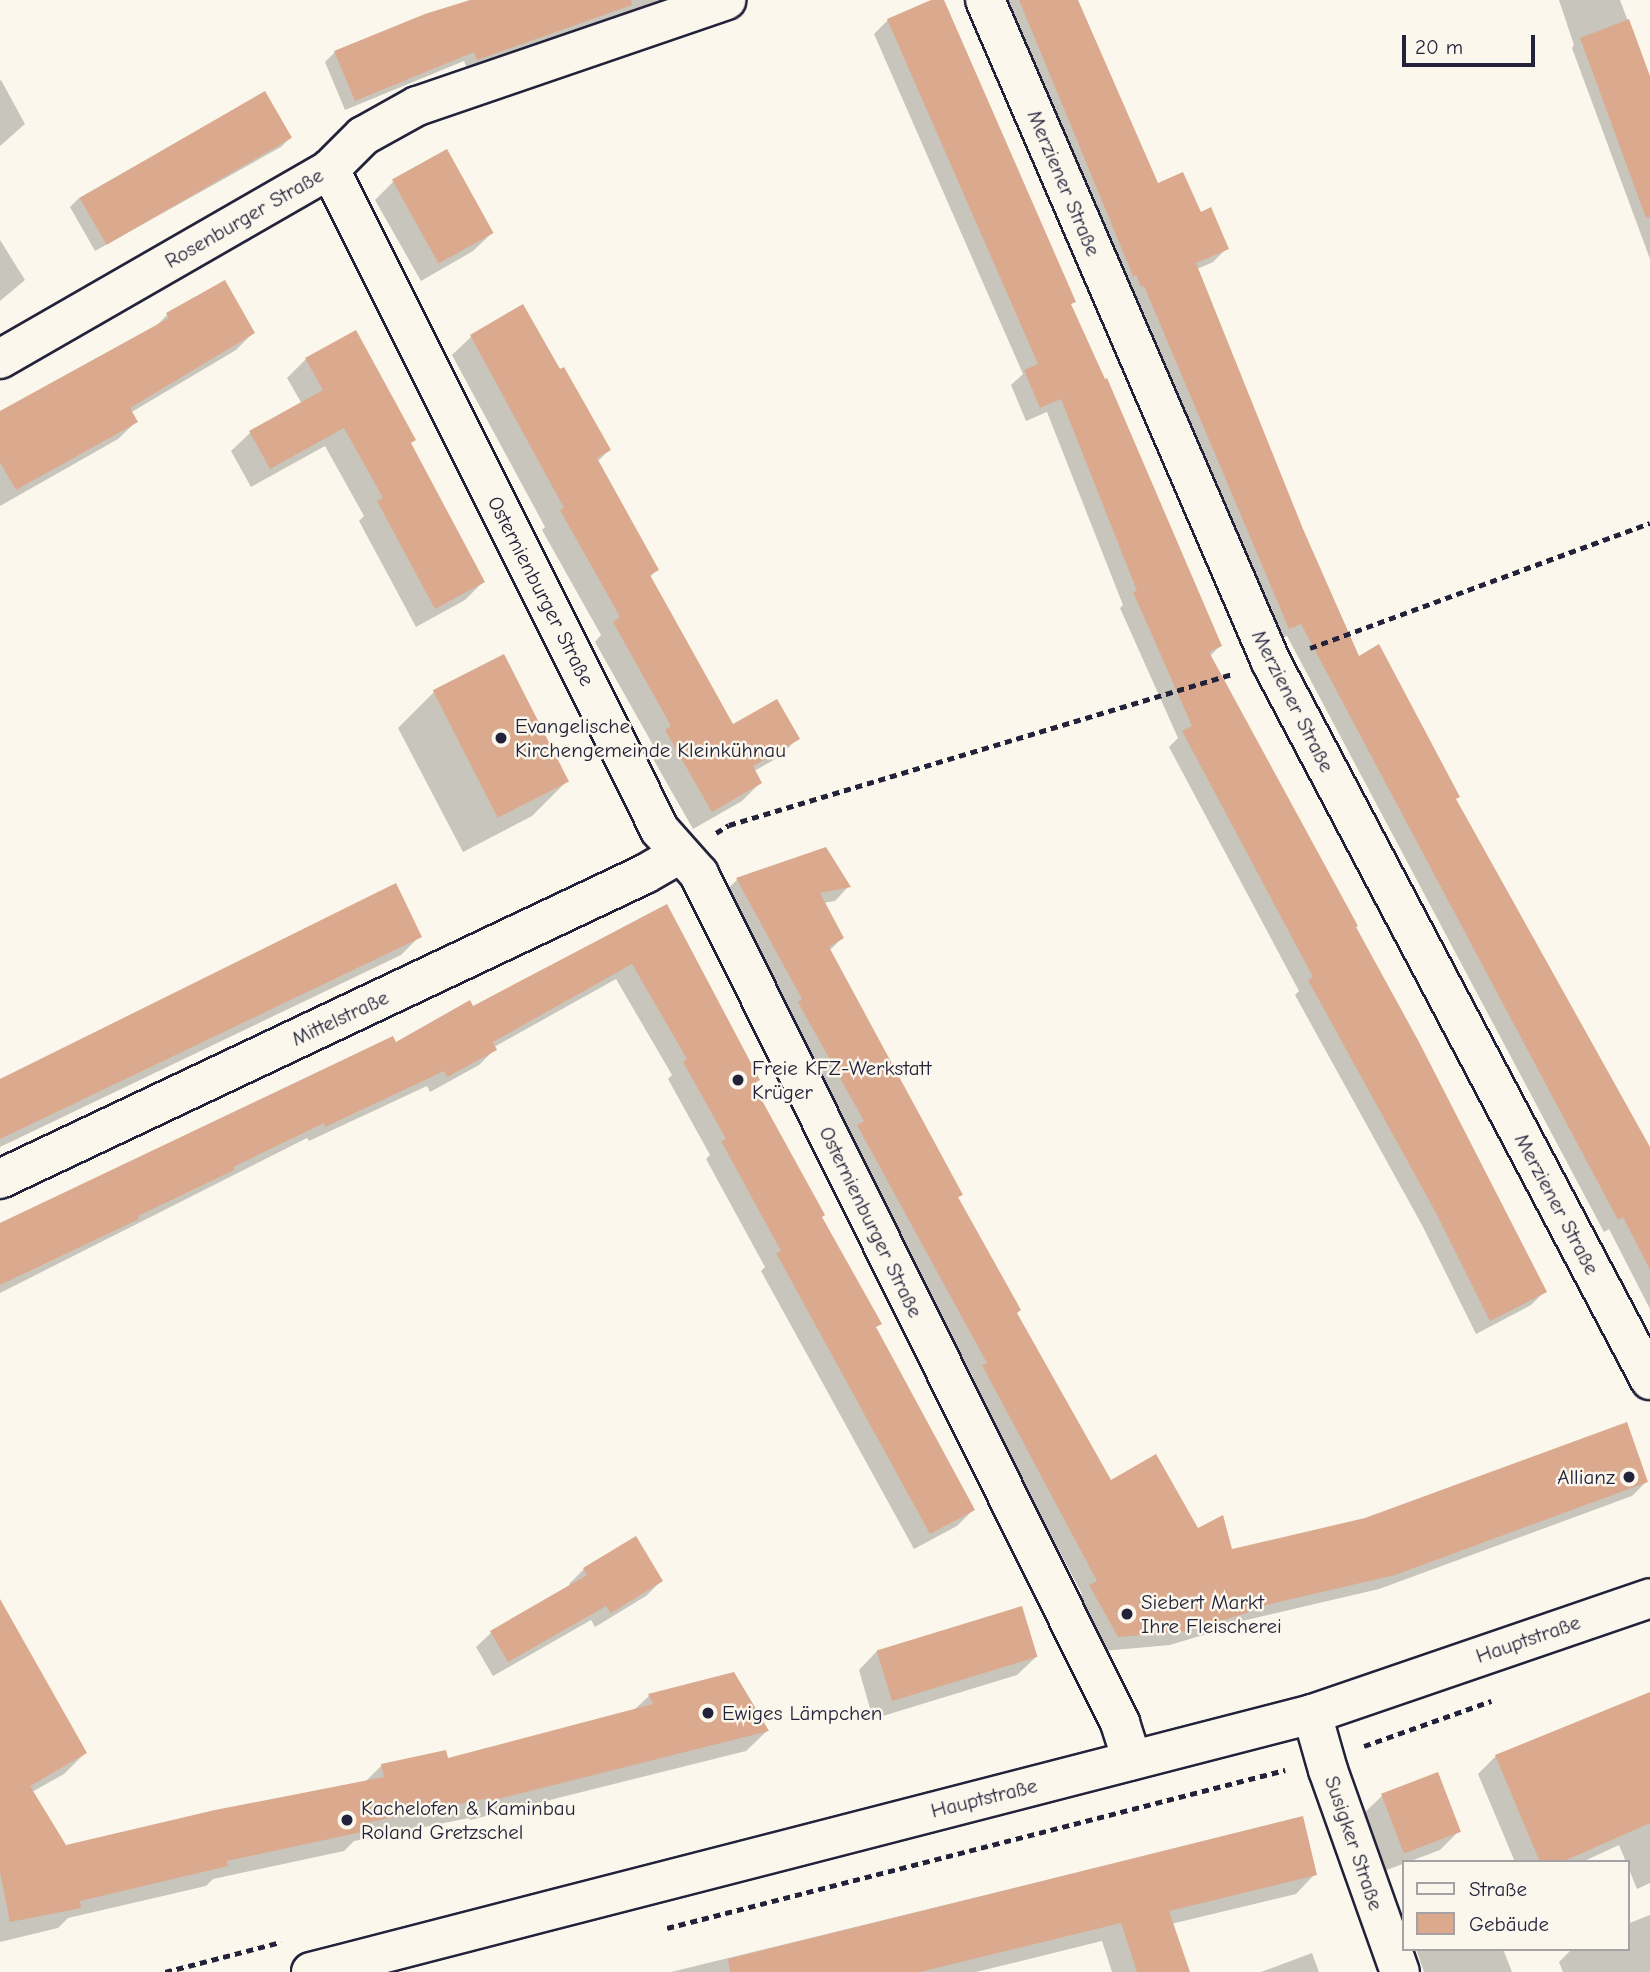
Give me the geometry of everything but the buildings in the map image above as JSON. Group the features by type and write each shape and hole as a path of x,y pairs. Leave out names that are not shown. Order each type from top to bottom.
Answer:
{"street":[{"name":"Rosenburger Straße","path":"0,359 330,169 363,136 417,106 726,0"},
{"name":"Merziener Straße","path":"985,0 1271,662 1650,1380"},
{"name":"Osternienburger Straße","path":"330,169 660,830 699,874 1120,1723 1132,1760"},
{"name":"Mittelstraße","path":"0,1179 645,874 679,854"},
{"name":"Hauptstraße","path":"311,1972 1312,1714 1650,1598"},
{"name":"Susigker Straße","path":"1312,1714 1327,1767 1400,1972"}],"path":[{"path":"679,854 729,825 1271,662 1650,523"}],"place":[{"name":"Evangelische Kirchengemeinde Kleinkühnau","path":"501,738"},
{"name":"Freie KFZ-Werkstatt Krüger","path":"738,1080"},
{"name":"Allianz","path":"1629,1477"},
{"name":"Siebert Markt Ihre Fleischerei","path":"1127,1614"},
{"name":"Ewiges Lämpchen","path":"708,1713"},
{"name":"Kachelofen & Kaminbau Roland Gretzschel","path":"347,1820"}]}
